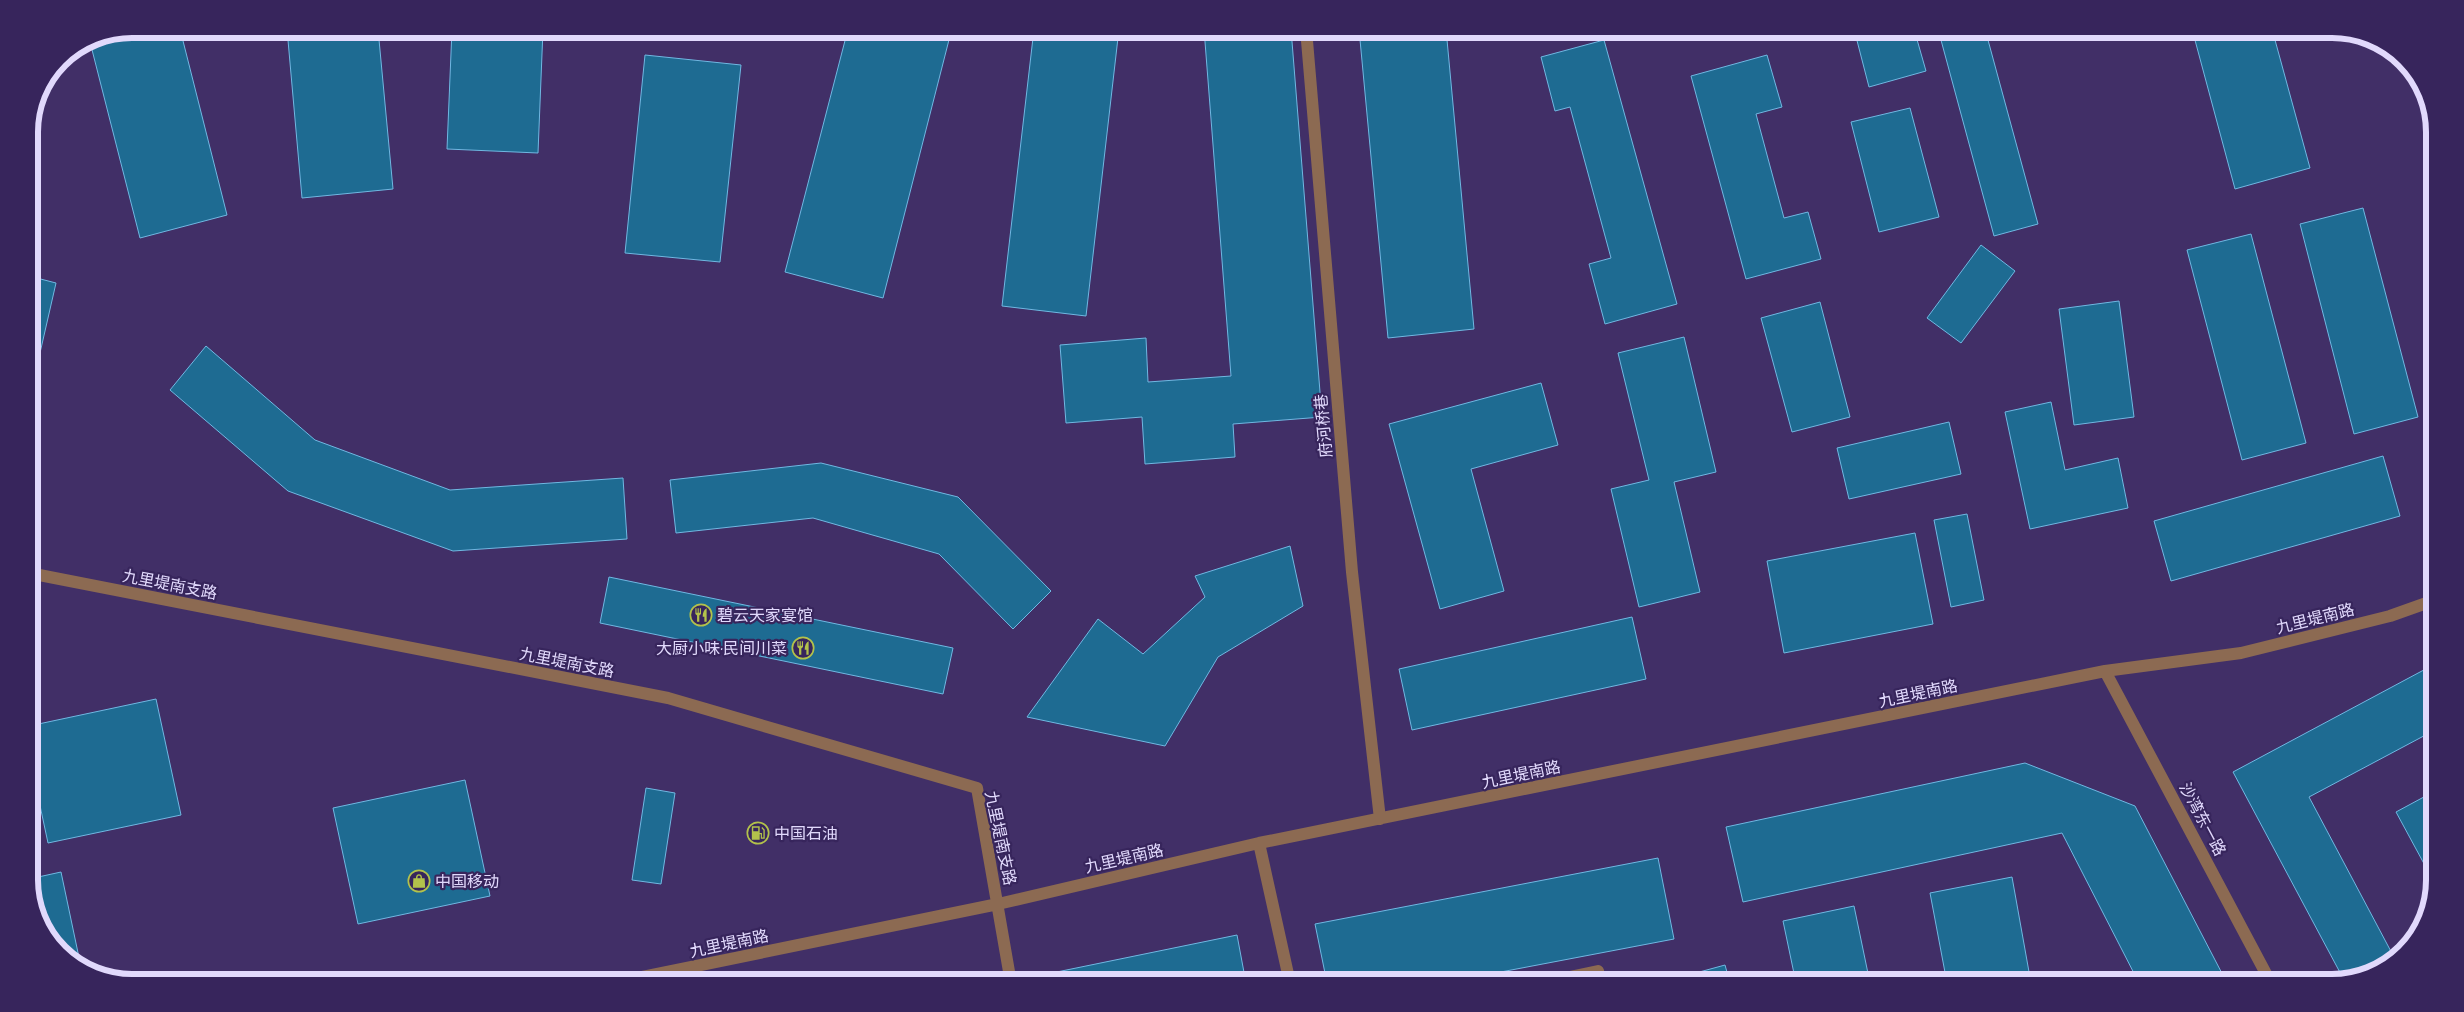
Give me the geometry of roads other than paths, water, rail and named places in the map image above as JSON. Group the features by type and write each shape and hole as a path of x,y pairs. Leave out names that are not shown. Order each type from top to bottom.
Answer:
{"street":[{"name":"府河桥巷","path":"1307,38 1352,572 1380,819"},
{"name":"九里堤南支路","path":"38,575 668,698 977,788 998,904"},
{"name":"九里堤南路","path":"657,974 998,904 1259,842 2106,671 2241,653 2390,616 2426,603"},
{"name":"沙湾东一路","path":"2106,671 2266,974"},
{"path":"1259,842 1288,974"},
{"path":"998,904 1010,974"},
{"path":"1584,974 1598,971 1599,974"}],"place":[{"name":"碧云天家宴馆","path":"701,615"},
{"name":"大厨小味·民间川菜","path":"803,648"},
{"name":"中国石油","path":"758,833"},
{"name":"中国移动","path":"419,881"}]}
